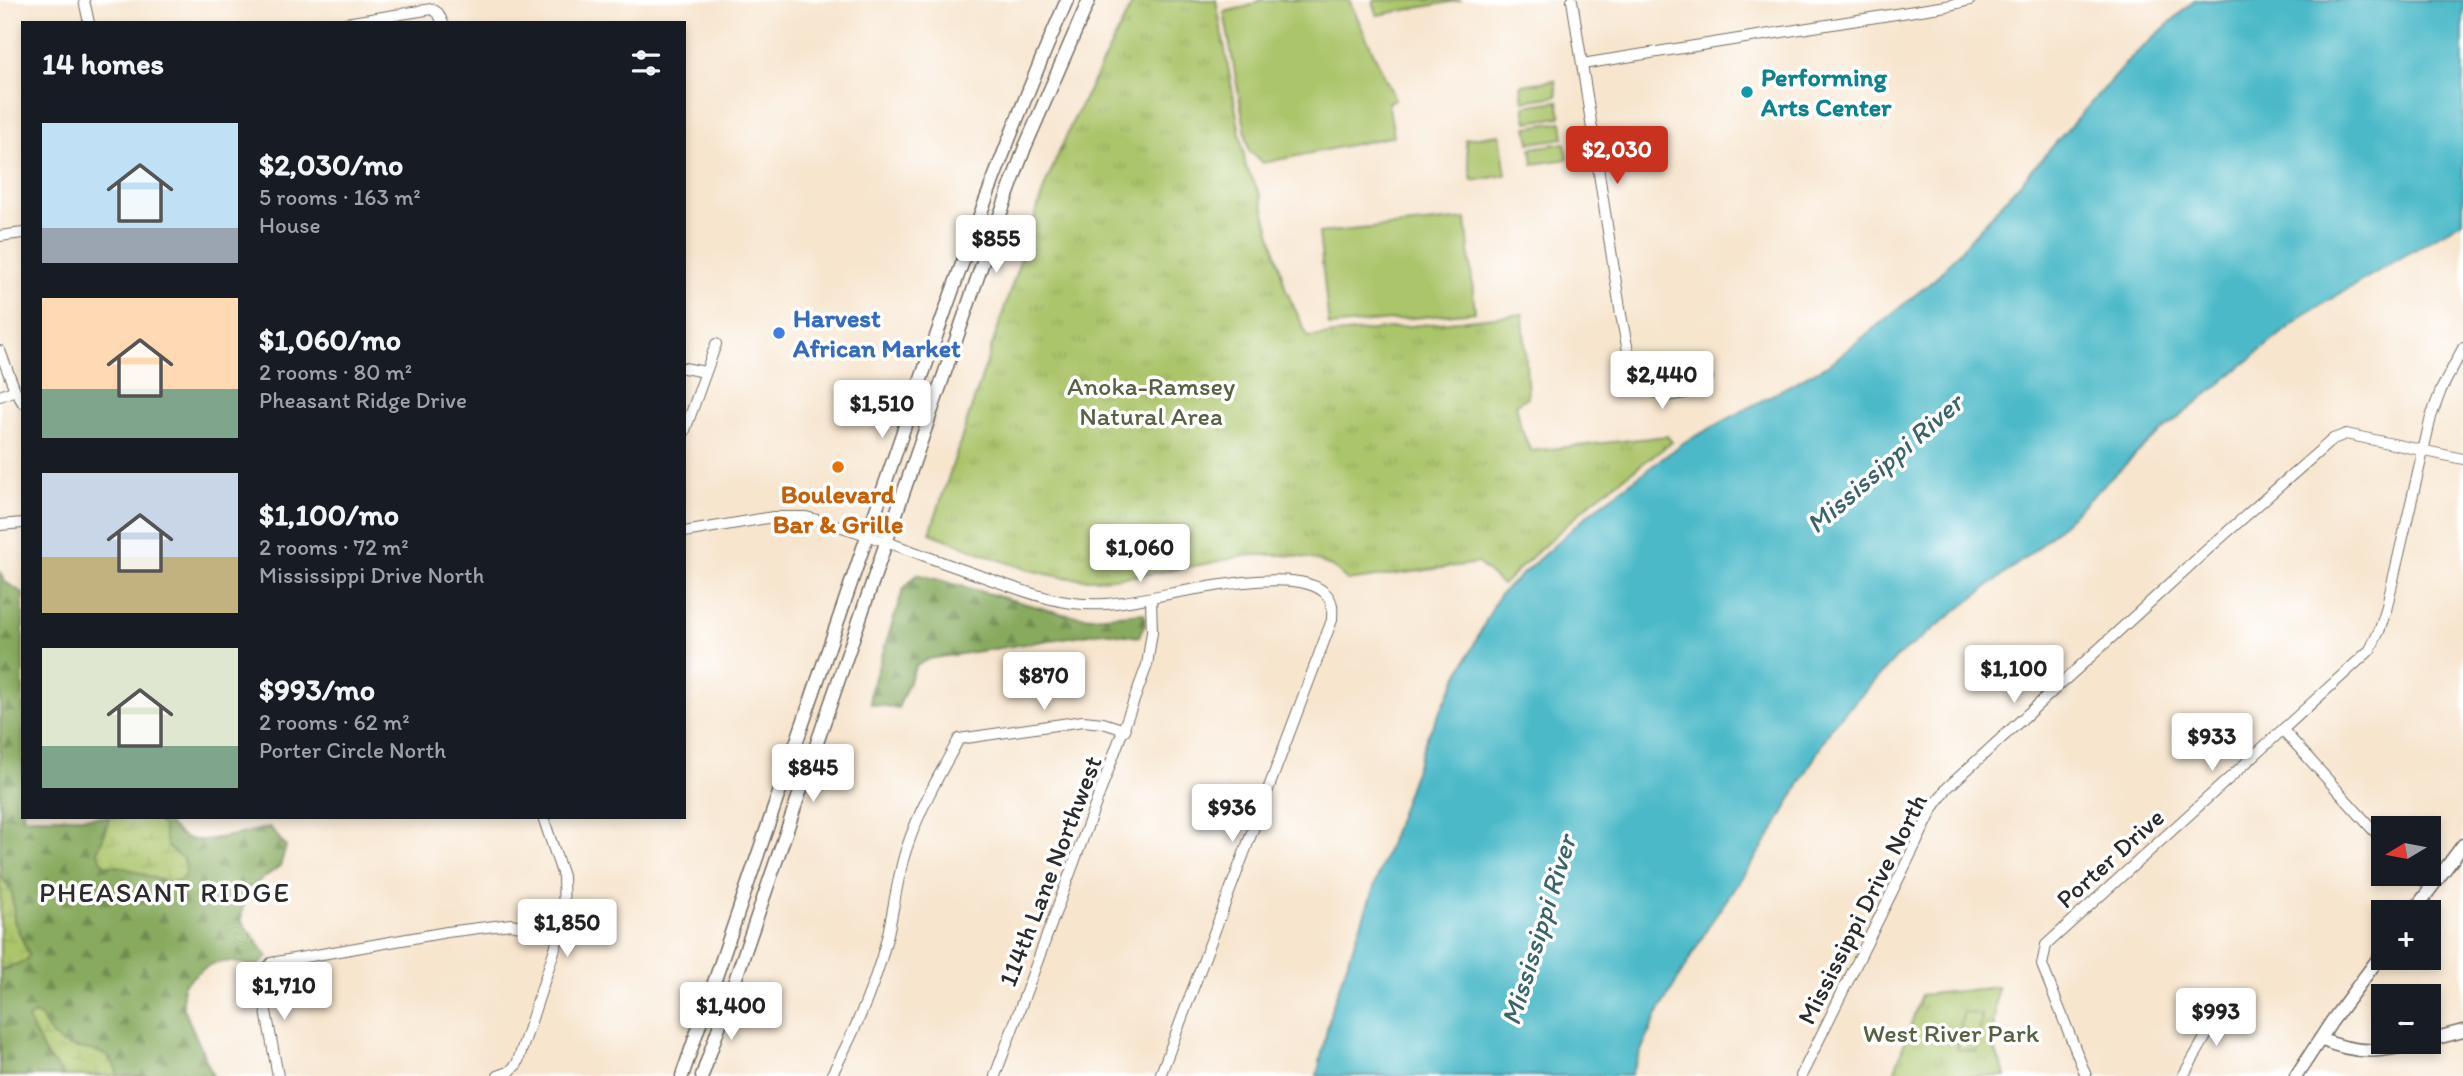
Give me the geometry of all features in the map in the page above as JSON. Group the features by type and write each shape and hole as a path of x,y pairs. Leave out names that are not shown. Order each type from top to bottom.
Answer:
{"main road":[{"path":"682,1076 982,206 1067,0"},
{"path":"702,1076 1025,146 1089,0"},
{"path":"2422,900 2463,845"},
{"path":"2296,1076 2371,969"},
{"path":"2441,1037 2463,1031"},
{"path":"2320,1039 2343,1048 2371,1052"}],"street":[{"path":"84,0 89,21"},
{"path":"1572,0 1633,377 1641,387 1657,395 1667,396 1685,393 1709,378"},
{"path":"1582,64 1924,10 1970,0"},
{"path":"358,21 432,9 440,18"},
{"path":"0,236 21,233"},
{"path":"686,427 716,344"},
{"path":"2463,348 2441,390 2423,450 2463,459"},
{"path":"0,351 21,400"},
{"path":"686,368 705,372"},
{"path":"0,396 15,390"},
{"name":"Mississippi Drive North","path":"1801,1076 1934,807 1947,788 2208,549 2333,439 2346,434 2423,450"},
{"name":"Porter Drive","path":"2086,1076 2044,973 2042,960 2046,945 2362,659 2376,640 2386,610 2423,450"},
{"path":"686,532 794,516 867,536 1059,601 1106,604 1262,580 1299,582 1317,587 1328,596 1333,605 1332,620 1160,1076"},
{"path":"0,525 21,523"},
{"name":"114th Lane Northwest","path":"995,1076 1125,730 1151,651 1150,598"},
{"path":"831,1076 862,1016 874,984 887,939 906,848 932,786 959,739 1083,721 1103,723 1125,730"},
{"path":"2283,730 2371,828"},
{"path":"498,1076 509,1072 517,1064 564,921 563,876 544,819"},
{"path":"278,1076 261,984 262,976 271,963 447,932 511,924 560,934"},
{"path":"2183,1076 2224,1005"}],"green space":[{"name":"Anoka-Ramsey Natural Area","path":"1134,0 1216,0 1246,167 1260,194 1286,290 1308,337 1523,314 1528,397 1516,404 1521,429 1531,451 1667,436 1672,442 1593,500 1502,585 1478,563 1347,581 1339,572 1318,561 1269,555 1252,555 1134,576 1068,578 1007,563 930,533 1046,183 1071,125"},
{"path":"1260,0 1349,0 1395,99 1388,102 1394,136 1263,163 1249,151 1224,12 1249,6"},
{"path":"1373,0 1462,0 1377,15"},
{"path":"1555,80 1557,96 1523,101 1521,85"},
{"path":"1558,101 1561,117 1527,122 1524,106"},
{"path":"1562,122 1564,138 1530,143 1527,127"},
{"path":"1500,134 1506,175 1472,181 1465,139"},
{"path":"1565,143 1568,159 1533,164 1531,148"},
{"path":"1466,219 1475,312 1329,326 1319,233"},
{"path":"0,571 5,582 21,592 21,819 109,819 97,852 105,865 123,867 170,884 173,852 164,843 163,826 154,819 165,819 180,834 194,840 220,838 270,827 286,847 280,866 246,891 241,920 268,957 256,967 233,962 216,963 183,985 183,1007 213,1076 0,1076 0,970 9,968 29,955 14,921 12,892 0,875"},
{"path":"917,574 1063,614 1090,617 1144,613 1145,624 1139,637 1103,632 928,659 915,667 898,708 871,704 870,693 903,590"},
{"path":"109,819 154,819 163,826 168,846 184,859 184,877 171,884 123,867 105,865 97,852"},
{"path":"0,875 12,892 14,921 29,955 26,961 0,970"},
{"name":"West River Park","path":"1997,987 1992,1043 2006,1076 1893,1076 1921,995"},
{"path":"1963,1012 1982,1015 1976,1052 1957,1049"},
{"path":"34,1014 41,1017 50,1032 63,1044 95,1051 109,1058 118,1076 64,1076 45,1054 28,1019"}],"water":[{"name":"Mississippi River","path":"2195,0 2463,0 2463,221 2304,315 2150,441 2034,551 1897,657 1832,726 1773,832 1710,924 1657,1015 1630,1076 1317,1076 1331,1010 1426,739 1499,595 1591,512 1683,443 1831,363 1935,279 2130,59"}],"place":[{"name":"Performing Arts Center","path":"1747,92"},
{"name":"Harvest African Market","path":"779,333"},
{"name":"Boulevard Bar & Grille","path":"838,467"}],"district":[{"name":"PHEASANT RIDGE","path":"165,892"}]}
